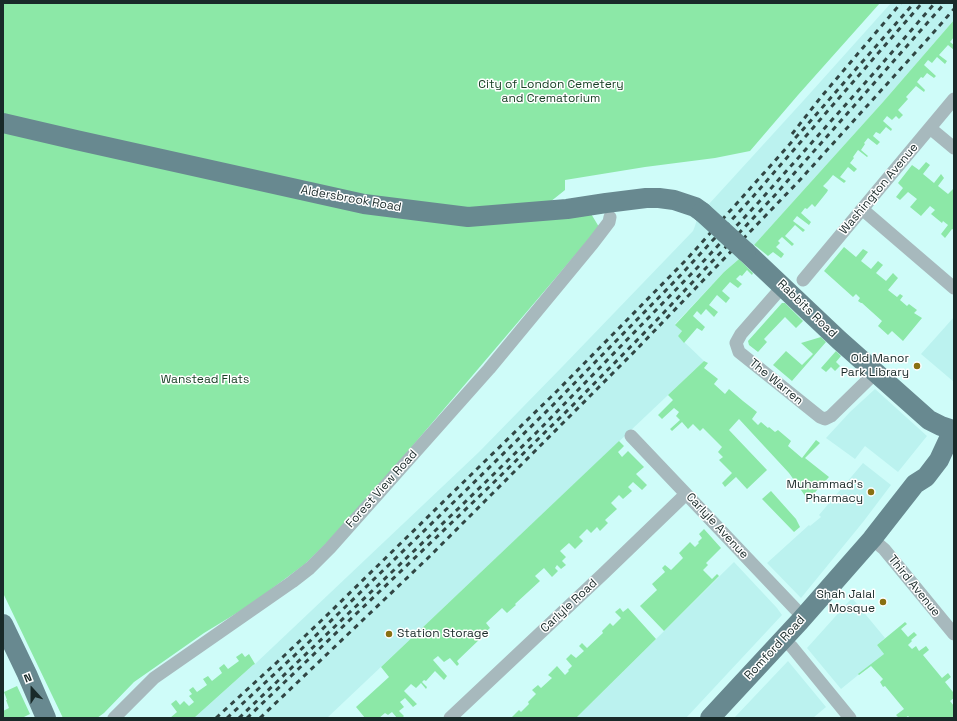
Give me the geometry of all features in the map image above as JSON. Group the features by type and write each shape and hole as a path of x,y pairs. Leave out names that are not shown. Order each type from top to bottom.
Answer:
{"main road":[{"name":"Aldersbrook Road","path":"3,123 371,205 468,217 567,209 646,198 659,198 686,203 696,207 702,212"},
{"name":"Rabbits Road","path":"702,212 784,286 839,340 929,420 954,430"},
{"name":"Romford Road","path":"710,718 872,539 915,484 926,477 939,460 954,430"},
{"path":"3,624 46,718"}],"street":[{"name":"Washington Avenue","path":"803,280 954,99"},
{"path":"930,128 954,148"},
{"path":"862,209 954,288"},
{"name":"Forest View Road","path":"114,718 154,678 292,582 310,568 330,548 489,369 609,222 610,217"},
{"name":"The Warren","path":"784,286 741,334 736,343 739,352 820,417 825,419 831,416 876,372"},
{"name":"Carlyle Avenue","path":"631,436 803,617"},
{"name":"Carlyle Road","path":"450,718 686,494"},
{"name":"Third Avenue","path":"872,539 884,549 954,634"},
{"path":"783,639 792,647 850,718"}],"shaded area":[{"path":"891,3 954,3 954,20 883,102 754,245 724,272 675,324 682,331 678,336 704,361 327,718 194,718 255,664 479,452 562,367 693,231 697,219 709,204"},
{"path":"954,317 954,382 921,354"},
{"path":"875,389 927,436 898,472 865,446 855,459 826,438 850,412"},
{"path":"863,463 891,485 801,598 767,563 809,525 810,526 821,517 819,515"},
{"path":"734,562 782,615 686,718 576,718"},
{"path":"852,598 885,638 877,645 884,654 841,689 807,648"},
{"path":"788,661 826,707 813,718 734,718"}],"green space":[{"name":"City of London Cemetery and Crematorium","path":"3,3 880,3 750,151 715,158 645,167 565,180 565,190 550,202 481,210 387,201 3,117"},
{"path":"954,20 954,37 950,42 954,45 954,50 948,45 939,55 947,61 945,64 937,57 932,63 928,60 924,65 936,76 934,78 927,73 917,82 925,90 924,92 916,86 906,97 908,99 898,110 903,115 899,119 896,116 892,120 887,116 883,121 892,129 891,131 886,127 880,134 876,132 873,136 880,142 877,145 868,138 861,150 868,156 867,157 858,150 850,163 857,169 854,172 848,167 840,177 846,181 844,183 833,175 823,186 828,190 815,207 812,204 807,209 805,208 801,213 811,222 809,225 797,216 793,221 805,230 803,232 795,225 785,236 794,244 792,246 782,237 778,241 780,243 776,247 784,254 781,258 773,252 768,256 754,245 883,102"},
{"name":"Wanstead Flats","path":"3,126 359,209 590,212 599,227 346,524 305,564 250,605 204,633 134,682 104,713 97,718 63,718 3,593"},
{"path":"926,162 930,165 923,174 934,183 941,174 944,178 938,186 948,194 954,188 954,230 952,229 945,238 941,234 948,225 943,221 942,223 931,214 935,210 930,206 921,216 910,207 917,199 908,192 900,200 896,197 903,188 898,183 912,165 919,170"},
{"path":"844,247 856,257 863,249 868,252 861,261 871,269 878,261 883,265 876,273 886,281 893,273 898,278 888,290 897,297 900,294 903,296 900,300 907,306 909,304 917,310 914,313 922,318 903,341 892,331 888,335 878,326 882,321 858,301 860,298 856,294 853,297 824,271"},
{"path":"739,259 753,273 752,275 747,270 742,276 740,275 736,279 742,284 738,288 730,282 722,291 730,298 726,303 717,295 709,305 718,312 714,317 706,309 701,315 697,311 693,316 705,327 702,331 697,328 684,343 678,336 682,331 675,325 724,272"},
{"path":"782,303 785,303 803,321 796,328 785,317 764,339 767,342 758,352 749,345 748,341"},
{"path":"821,337 826,342 792,381 773,365 786,351 802,365 813,354 801,343"},
{"path":"836,351 841,356 836,362 840,366 835,371 831,367 826,372 821,368"},
{"path":"704,361 708,363 704,368 718,379 714,384 725,394 729,389 757,412 752,419 758,425 761,422 775,432 778,430 791,441 788,446 802,458 816,440 820,443 805,458 829,477 808,500 789,473 739,419 729,430 767,470 747,489 736,477 725,487 722,483 732,473 719,460 723,457 718,452 722,447 703,428 700,431 693,424 688,429 682,422 672,431 670,429 680,420 676,416 679,412 674,408 662,419 658,415 673,400 668,395"},
{"path":"619,441 624,446 618,452 622,457 628,451 644,467 636,474 647,485 642,490 633,482 628,487 632,491 623,499 619,495 611,503 617,509 605,520 608,523 600,531 597,527 591,533 587,529 579,537 583,541 575,549 569,543 560,551 566,557 562,561 566,565 561,569 557,565 555,568 558,571 552,577 544,568 535,576 540,581 507,613 502,608 486,623 490,628 457,661 459,664 457,666 450,658 444,662 438,656 433,660 447,676 444,680 435,671 426,681 424,680 422,682 427,687 426,689 421,683 416,688 411,684 404,691 417,704 413,707 405,698 400,702 404,707 399,711 404,716 402,718 397,718 392,712 388,715 385,713 379,718 365,718 356,707 389,677 381,667"},
{"path":"771,491 796,519 800,527 794,532 762,499"},
{"path":"704,529 721,548 706,563 708,565 703,570 712,579 717,574 719,576 664,631 640,606 657,590 652,584 665,572 662,568 665,565 671,570 683,558 679,553 690,542 695,547 699,543 698,542 702,538 699,534"},
{"path":"620,608 623,612 628,608 656,639 576,718 511,718 519,710 521,712 529,704 528,702 536,694 532,690 538,685 541,688 552,678 548,675 557,666 565,675 569,671 568,670 572,666 566,659 571,654 576,658 584,651 579,646 582,643 587,648 603,633 602,631 610,623 613,626 621,618 615,612"},
{"path":"905,622 907,624 901,629 908,637 914,632 917,635 908,645 912,649 916,646 919,651 926,646 929,650 923,655 942,678 948,673 951,677 945,682 953,692 954,691 954,698 950,701 954,706 954,718 910,718 908,716 905,718 899,718 896,715 904,709 885,686 883,687 880,682 883,679 871,666 859,675 858,674 884,654 877,645"},
{"path":"242,653 245,657 249,654 255,664 194,718 170,718 177,712 171,704 176,700 180,705 184,701 189,706 194,702 189,696 192,694 189,690 193,687 197,692 207,685 203,679 208,676 212,681 222,673 219,668 224,664 228,669 239,661 236,657"},
{"path":"17,686 30,714 22,718 3,718 3,711 9,708 4,692"}],"railway":[{"path":"792,134 821,97 901,3"},
{"path":"216,718 323,619 557,391 687,259 914,3"},
{"path":"227,718 309,642 459,497 553,405 677,279 750,200 922,3"},
{"path":"239,718 538,431 698,267 757,204 935,3"},
{"path":"247,718 488,488 653,324 776,194 945,3"},
{"path":"260,718 430,556 634,352 799,181 954,9"}],"place":[{"name":"Old Manor Park Library","path":"917,366"},
{"name":"Muhammad's Pharmacy","path":"871,492"},
{"name":"Shah Jalal Mosque","path":"883,602"},
{"name":"Station Storage","path":"389,634"}]}
